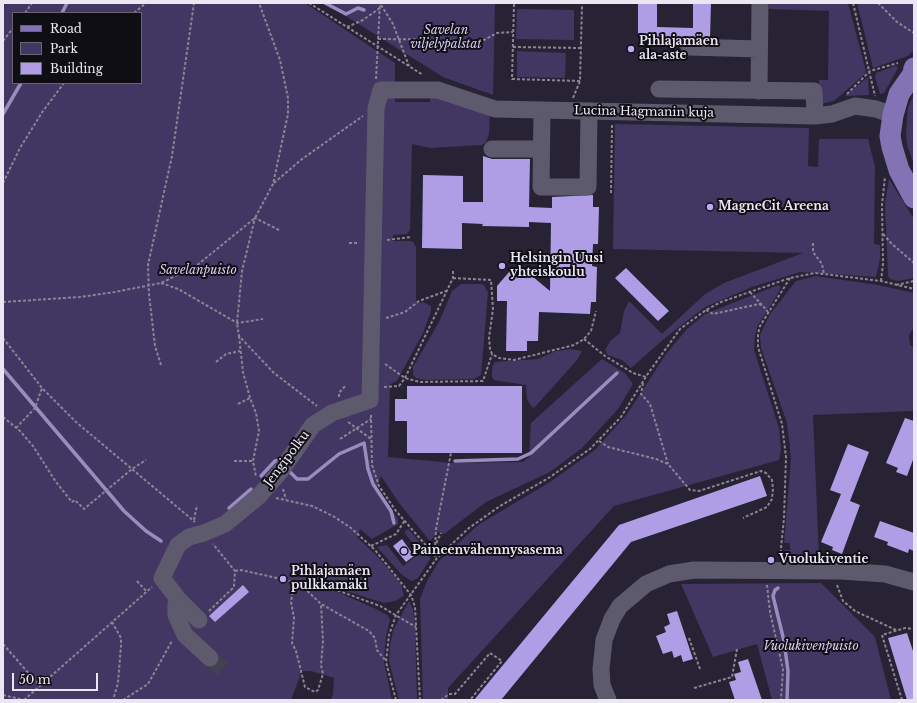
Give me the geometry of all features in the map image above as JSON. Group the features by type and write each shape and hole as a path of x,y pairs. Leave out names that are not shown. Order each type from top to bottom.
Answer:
{"main road":[{"path":"910,69 892,115 890,136 894,159 914,198"}],"street":[{"path":"759,90 760,3"},
{"path":"689,47 759,49"},
{"path":"659,89 814,92 815,116"},
{"name":"Lucina Hagmanin kuja","path":"376,108 381,90 438,90 495,109 815,116 832,114 855,106 876,109 892,115"},
{"path":"370,400 371,351 366,324 376,108"},
{"path":"542,110 541,187 588,187 588,111"},
{"path":"492,149 541,149"},
{"name":"Jengipolku","path":"178,599 162,578 178,546 189,537 204,534 225,524 258,497 280,472 313,425 332,413 370,400"},
{"path":"608,700 602,685 601,669 604,640 612,619 620,606 646,584 669,574 694,570 841,571 885,574 914,582"},
{"path":"199,620 178,599 176,604 176,616 185,635 210,658"}],"path":[{"path":"26,12 32,3"},
{"path":"135,12 146,3"},
{"path":"161,365 155,346 148,286 148,265 172,156 194,3"},
{"path":"259,3 280,60 288,98 288,114 273,184 255,218 242,271 237,323 242,372 256,413 259,431 253,461 258,497 286,499 312,506 333,516 352,528 371,546 397,575 411,595 415,606 420,700"},
{"path":"309,3 430,80 438,90"},
{"path":"853,3 876,100"},
{"path":"878,3 897,22 914,33"},
{"path":"378,46 380,4"},
{"path":"380,4 393,24 410,67"},
{"path":"514,4 512,79 580,81"},
{"path":"573,103 580,81 582,5"},
{"path":"347,27 363,20 380,8"},
{"path":"3,41 12,29"},
{"path":"378,39 484,40 497,33 513,32"},
{"path":"513,47 581,48"},
{"path":"845,95 870,71 910,69"},
{"path":"3,183 20,148 43,111 63,84"},
{"path":"273,184 308,155 376,108"},
{"path":"611,193 612,111"},
{"path":"881,282 883,234 882,204 885,175"},
{"path":"3,302 80,297 161,283 196,266 255,218"},
{"path":"255,218 279,230"},
{"path":"883,234 914,263"},
{"path":"813,243 813,252 822,264 824,274"},
{"path":"399,386 405,378 453,278 453,269"},
{"path":"396,700 386,662 389,635 396,615 437,558 469,528 500,506 550,477 590,449 622,417 646,377 680,330 706,310 790,278 816,273 881,282 914,290"},
{"path":"371,351 405,378 420,382 483,381 492,354 489,338 493,309 491,280 453,278"},
{"path":"781,549 784,518 786,457 783,430 758,347 758,334 768,313 780,297 790,278"},
{"path":"895,285 914,281"},
{"path":"161,283 178,289 237,323 263,319"},
{"path":"366,324 405,312 419,301 447,290"},
{"path":"750,292 768,313"},
{"path":"706,310 712,314 754,304 763,306"},
{"path":"492,354 499,358 514,360 574,346 584,339 591,331 596,311"},
{"path":"239,336 274,374 316,405 332,413 371,439"},
{"path":"3,338 42,388 76,422 194,520 234,571 234,587 199,620"},
{"path":"584,339 605,356 634,373 646,377"},
{"path":"216,362 226,354 240,351"},
{"path":"643,382 641,394 650,404 668,464 690,490 699,491 761,471 766,472 772,480 774,489 772,499 767,507 743,518"},
{"path":"16,428 35,408 42,388"},
{"path":"238,404 250,398"},
{"path":"370,400 372,465 379,486 437,558"},
{"path":"3,417 33,446 56,482 72,502 75,500 84,509 132,469 146,460"},
{"path":"340,439 371,419"},
{"path":"598,441 608,448 656,459 668,464"},
{"path":"435,550 436,529 451,453"},
{"path":"234,461 253,461"},
{"path":"194,520 197,505"},
{"path":"371,546 396,534 405,520"},
{"path":"432,552 435,550 441,533"},
{"path":"234,571 241,570 299,583 332,588 380,606 416,627"},
{"path":"3,695 24,700 147,592 137,581"},
{"path":"767,581 770,612 783,669 781,700"},
{"path":"836,581 843,601 856,612 897,631"},
{"path":"294,582 291,602 294,608 292,643 296,651 305,687 315,692 318,690 323,674 321,665 323,641 321,604"},
{"path":"299,583 321,604 369,631 375,638 377,650 386,662"},
{"path":"112,622 121,638 122,645 118,683 113,700"},
{"path":"124,700 148,684 181,625"},
{"path":"902,700 882,635 906,628 914,630"},
{"path":"690,638 700,669"},
{"path":"3,644 39,686"},
{"path":"694,688 732,677 737,649"},
{"path":"441,700 449,694 455,694 490,653 502,661 470,700"}],"green space":[{"name":"Savelanpuisto","path":"6,3 305,3 395,63 395,102 430,102 431,94 490,111 489,134 486,142 482,145 430,148 412,144 410,230 407,234 393,235 392,241 413,242 416,247 416,300 419,303 423,302 431,306 431,311 423,333 397,381 390,384 388,457 453,463 523,462 529,457 531,423 602,359 625,373 633,384 618,409 582,448 550,472 486,502 444,534 438,532 430,541 399,503 381,476 377,487 398,519 398,524 372,539 360,529 357,537 379,558 401,584 404,596 395,601 384,603 336,588 335,591 374,608 387,615 390,619 386,637 384,662 392,700 330,700 333,695 334,678 311,671 302,671 291,700 3,700 3,7"},
{"name":"Savelan viljelypalstat","path":"325,3 495,3 493,95 443,77"},
{"path":"769,3 848,3 866,71 865,74 834,101 821,104 819,103 819,80 828,80 829,11 769,9"},
{"path":"857,3 914,3 914,50 908,56 873,68"},
{"path":"517,9 574,10 574,40 516,39"},
{"path":"517,51 566,53 565,78 517,77"},
{"path":"895,66 898,67 896,72 884,93 880,94 875,77 876,73"},
{"path":"868,77 869,95 845,96"},
{"path":"914,94 914,164 907,145 906,133 908,108"},
{"name":"MagneCit Areena","path":"615,124 809,128 808,166 818,167 819,139 868,139 875,167 874,244 880,245 880,259 876,277 800,272 752,287 705,307 665,338 631,368 622,360 608,355 605,350 610,341 620,333 624,311 629,301 662,334 705,294 724,283 803,253 613,249"},
{"path":"889,179 914,219 914,278 898,281 890,279 888,276 885,203"},
{"path":"816,276 878,285 914,293 914,327 909,335 910,345 914,348 914,411 813,415 819,557 784,558 785,550 790,550 790,543 784,543 791,458 787,423 761,348 760,335 770,314 796,281"},
{"path":"461,284 483,284 488,292 481,375 474,379 424,380 416,378 413,375 413,367 440,320 452,291"},
{"path":"778,285 781,287 777,295 758,325 755,336 754,350 779,428 781,449 779,460 614,506 448,688 448,700 423,700 420,599 427,581 439,561 478,525 550,482 596,449 627,414 666,354 687,329 705,314"},
{"path":"571,349 582,351 577,360 534,408 527,399 526,385 494,380 492,377 492,367 495,362 538,359 556,351"},
{"path":"408,529 428,551 430,559 418,578 412,581 402,575 377,547 387,545 403,566 420,553 404,532"},
{"name":"Vuolukivenpuisto","path":"821,583 875,637 891,700 772,700 757,644 713,657 681,584"},
{"path":"409,601 413,609 415,627 417,700 399,700 389,661 390,645 393,630"}],"building":[{"path":"638,3 657,3 657,27 693,28 693,3 711,3 710,38 638,37"},
{"path":"483,156 492,159 530,159 529,207 552,208 552,197 593,195 593,207 599,207 598,244 593,244 592,266 597,267 596,302 591,302 590,314 539,312 538,341 527,341 527,351 506,351 507,301 497,301 497,286 510,271 526,271 550,291 551,223 529,222 529,227 482,226 483,224 462,223 462,249 422,248 423,175 463,176 463,202 483,202"},
{"path":"626,268 669,311 658,321 615,278"},
{"path":"407,386 522,386 522,453 407,453 407,421 395,421 395,399 407,399"},
{"path":"905,418 914,421 914,457 907,476 896,472 898,468 886,463"},
{"path":"848,444 869,452 850,501 860,505 842,554 832,550 833,547 821,542 841,494 830,490"},
{"path":"760,476 767,496 631,542 501,700 474,700 619,525"},
{"path":"880,521 914,533 914,551 909,549 908,553 887,545 888,542 874,537"},
{"name":"Paineenvähennysasema","path":"402,539 414,556 406,562 393,546"},
{"path":"243,585 249,592 215,622 209,616"},
{"path":"677,611 693,659 683,662 681,655 674,658 672,651 663,654 656,636 666,632 664,627 670,624 667,614"},
{"path":"907,633 914,654 914,700 907,700 888,638"},
{"path":"748,659 762,700 735,700 729,682 736,680 734,674 741,672 738,662"}],"waterway":[{"path":"62,12 67,3"},
{"path":"325,3 346,14 358,8 364,10"},
{"path":"3,114 20,84"},
{"path":"3,369 124,511 146,531 161,541"},
{"path":"455,461 518,459 531,453 617,373"},
{"path":"288,470 297,479 308,479 339,454 364,443 368,469 373,484 391,511 394,523"},
{"path":"261,476 275,461 281,460"},
{"path":"229,508 251,489"},
{"path":"778,588 775,590 773,596 784,641 788,671 787,700"}],"tunnel":[{"path":"210,658 224,671"}],"place":[{"name":"Pihlajamäen ala-aste","path":"631,49"},
{"name":"MagneCit Areena","path":"710,207"},
{"name":"Helsingin Uusi yhteiskoulu","path":"502,266"},
{"name":"Paineenvähennysasema","path":"404,551"},
{"name":"Vuolukiventie","path":"771,560"},
{"name":"Pihlajamäen pulkkamäki","path":"283,579"}]}
